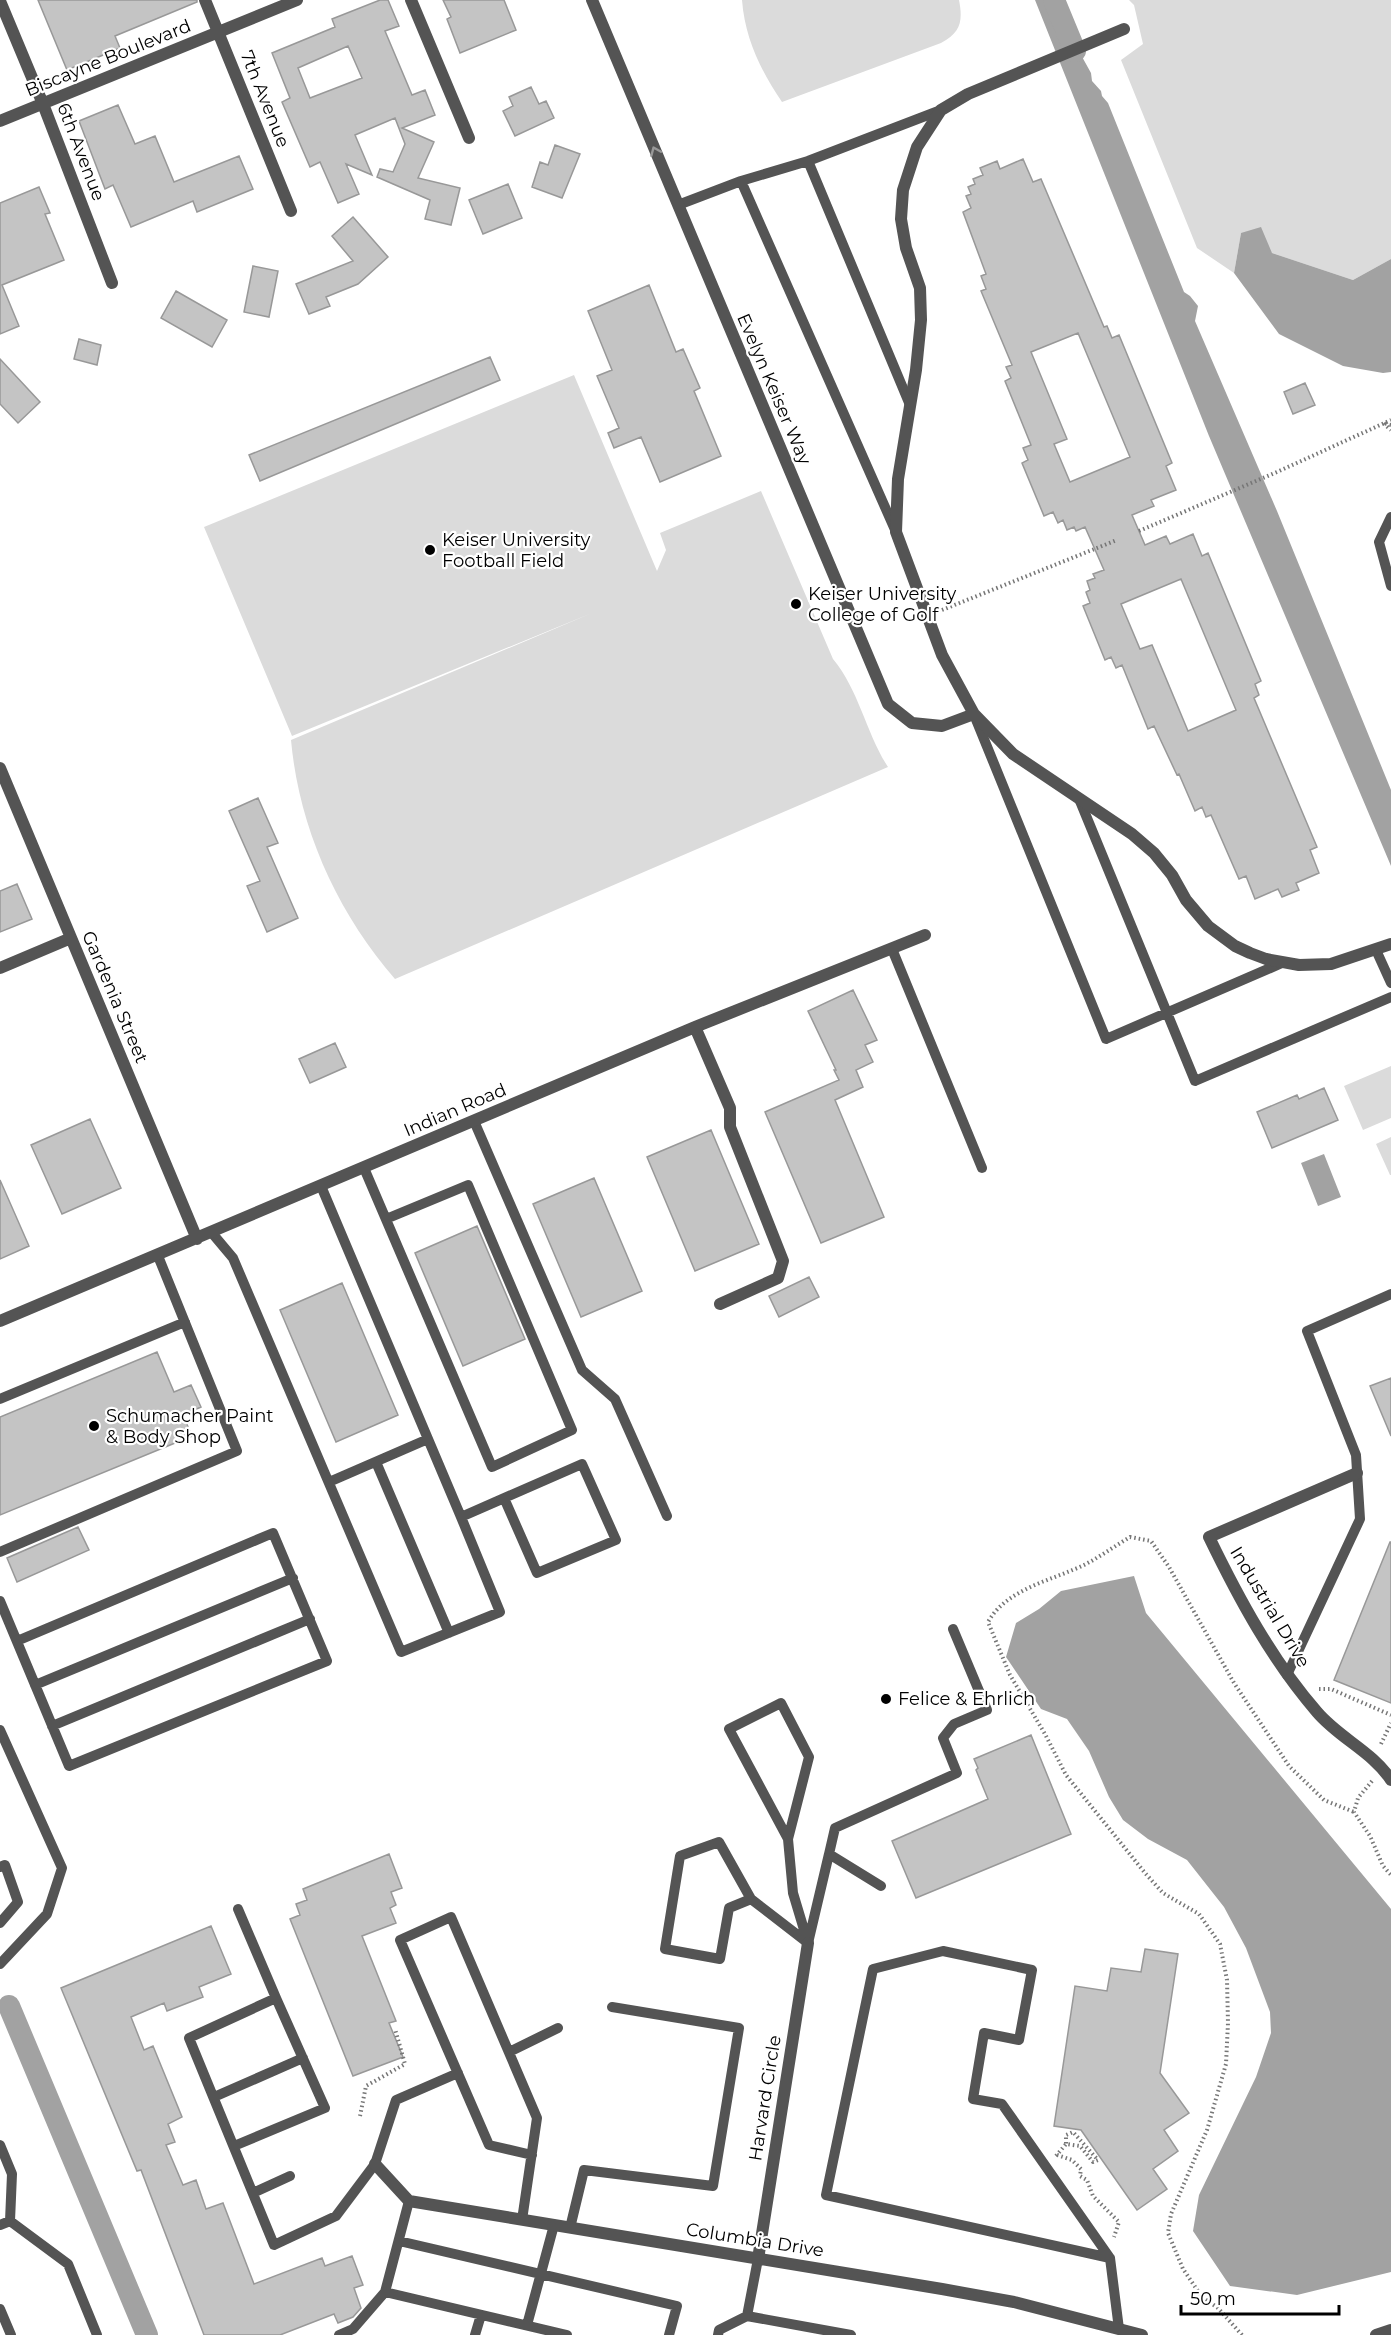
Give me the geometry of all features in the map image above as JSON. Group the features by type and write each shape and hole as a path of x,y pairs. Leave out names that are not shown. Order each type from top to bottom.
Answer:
{"street":[{"name":"7th Avenue","path":"206,0 291,211"},
{"name":"Biscayne Boulevard","path":"0,121 297,0"},
{"path":"411,0 469,138"},
{"name":"Evelyn Keiser Way","path":"592,0 888,704 912,723 942,726 974,714"},
{"name":"6th Avenue","path":"0,1 43,104 112,283"},
{"path":"1124,29 968,94 941,110 916,147 901,204 902,234 920,288 921,303 916,370 898,478 896,532 949,672 974,714 1013,754 1132,834 1154,853 1172,875 1196,914 1214,931 1250,953 1282,963 1299,965 1331,964 1391,944"},
{"name":"Gardenia Street","path":"0,768 197,1239"},
{"name":"Indian Road","path":"0,1322 695,1027 925,935"},
{"path":"0,968 71,938"},
{"path":"695,1027 730,1108 730,1127 783,1261 778,1278 720,1304"},
{"name":"Industrial Drive","path":"1357,1473 1209,1537 1236,1593 1287,1675 1319,1715 1383,1768 1391,1780"},
{"name":"Harvard Circle","path":"758,2259 808,1943"},
{"path":"375,2164 410,2201"},
{"name":"Columbia Drive","path":"410,2201 1014,2302 1142,2335"},
{"path":"1376,2335 1391,2330"}],"lane":[{"path":"678,206 741,181 808,161 941,110"},
{"path":"808,161 910,405"},
{"path":"741,181 896,532"},
{"path":"1391,517 1379,542 1391,586"},
{"path":"974,714 1107,1039 1282,963"},
{"path":"1080,801 1195,1081 1391,996"},
{"path":"892,949 982,1168"},
{"path":"1376,950 1391,983"},
{"path":"474,1121 582,1370 615,1399 667,1516"},
{"path":"364,1168 492,1467 572,1430 468,1185 386,1219"},
{"path":"212,1233 233,1258 401,1652 500,1612 321,1186"},
{"path":"0,1552 237,1451 158,1256"},
{"path":"1287,1675 1360,1519 1356,1455 1307,1331 1391,1294"},
{"path":"0,1399 185,1322"},
{"path":"329,1482 428,1439"},
{"path":"376,1462 449,1633"},
{"path":"460,1517 582,1464 616,1540 537,1573 504,1498"},
{"path":"0,1601 69,1766 327,1661 273,1533 17,1641"},
{"path":"35,1685 292,1578"},
{"path":"52,1726 310,1620"},
{"path":"808,1943 835,1828 957,1773 944,1738 954,1724 987,1710 953,1629"},
{"path":"788,1839 729,1729 781,1702 809,1757 788,1839 792,1893 808,1943"},
{"path":"0,1730 62,1868 47,1914 0,1964"},
{"path":"751,1899 729,1908 720,1959 665,1949 680,1856 719,1842 751,1899 808,1943"},
{"path":"829,1854 881,1886"},
{"path":"0,1867 5,1865 18,1902 0,1923"},
{"path":"234,2146 325,2108 238,1909"},
{"path":"522,2220 532,2155 537,2118 451,1917 400,1940 489,2145 532,2155"},
{"path":"1110,2258 826,2195 873,1969 943,1951 1032,1970 1019,2040 984,2033 973,2099 1002,2104 1110,2258 1119,2329"},
{"path":"276,1998 189,2038 274,2245 336,2216 375,2164 396,2100 458,2073"},
{"path":"570,2228 584,2170 713,2186 739,2028 612,2007"},
{"path":"509,2052 558,2028"},
{"path":"214,2097 303,2058"},
{"path":"0,2145 12,2174 5,2223 68,2264 97,2335"},
{"path":"253,2193 290,2176"},
{"path":"339,2335 353,2329 385,2292 410,2201"},
{"path":"527,2325 554,2225"},
{"path":"399,2241 677,2306 669,2335"},
{"path":"747,2316 758,2259"},
{"path":"385,2292 567,2335"},
{"path":"0,2308 11,2335"},
{"path":"475,2335 481,2314"},
{"path":"717,2335 719,2330 747,2316 851,2335"}],"path":[{"path":"1139,531 1391,420"},
{"path":"1383,423 1391,425"},
{"path":"1383,423 1391,430"},
{"path":"927,616 1117,540"},
{"path":"938,599 947,619"},
{"path":"1242,2335 1218,2308 1202,2297 1183,2269 1168,2233 1171,2214 1207,2130 1226,2064 1227,1980 1220,1944 1199,1914 1163,1893 1151,1880 1066,1775 1046,1734 1010,1675 988,1622 994,1611 1050,1577 1084,1565 1130,1537 1151,1541 1169,1567 1234,1683 1289,1766 1324,1800 1354,1812 1370,1836 1383,1866 1391,1875"},
{"path":"1297,1688 1331,1689 1391,1715"},
{"path":"1381,1744 1391,1723"},
{"path":"1354,1812 1358,1798 1372,1780"},
{"path":"360,2116 366,2086 405,2064 395,2029"},
{"path":"1054,2159 1066,2144 1066,2135 1073,2132 1098,2160 1093,2162 1080,2146 1066,2144"},
{"path":"1057,2155 1072,2160 1080,2169 1080,2176 1087,2180 1093,2196 1119,2222 1113,2240"}],"shaded area":[{"path":"742,0 959,0 961,14 957,30 941,43 782,102 755,54 750,41"},
{"path":"1035,0 1065,0 1065,7 1060,17 1091,73 1092,81 1108,103 1184,292 1198,306 1195,321 1277,511 1391,790 1391,866 1209,436"},
{"path":"1129,0 1391,0 1391,259 1353,280 1272,253 1241,233 1234,273 1197,248 1121,60 1143,44 1134,5"},
{"path":"1261,227 1272,253 1353,280 1391,259 1391,372 1383,373 1343,366 1279,334 1234,273 1241,233"},
{"path":"574,375 657,571 666,550 660,533 761,491 833,659 849,684 888,767 395,979 355,926 324,867 302,805 291,740 592,613 292,736 204,527"},
{"path":"1391,1066 1391,1118 1363,1130 1344,1086"},
{"path":"1391,1137 1391,1175 1390,1175 1376,1144"},
{"path":"1324,1154 1341,1197 1318,1206 1301,1163"},
{"path":"1134,1576 1146,1613 1391,1909 1391,2272 1297,2295 1230,2286 1193,2231 1199,2195 1256,2077 1271,2033 1270,2012 1246,1948 1224,1907 1187,1860 1148,1839 1123,1820 1109,1797 1089,1751 1067,1719 1041,1709 1006,1657 1016,1623 1039,1609 1061,1591"}],"building":[{"path":"38,0 197,0 197,2 115,36 120,48 67,70"},
{"path":"380,0 388,0 399,26 385,31 412,95 425,90 435,115 402,128 434,142 418,178 460,188 451,225 425,219 430,200 377,177 380,169 393,172 405,144 395,118 355,135 372,175 346,164 359,194 338,203 320,162 310,167 282,102 290,98 272,53 335,27 332,19","holes":["348,46 362,78 310,98 298,68"]},
{"path":"443,0 504,0 516,30 460,53 447,19 451,17"},
{"path":"531,87 539,104 546,101 554,118 515,136 503,111 513,106 509,97"},
{"path":"118,105 135,144 155,136 174,182 239,156 253,189 197,212 193,201 131,227 113,185 105,189 79,121"},
{"path":"555,145 580,154 562,198 532,187 540,162 548,165"},
{"path":"1023,159 1033,182 1041,179 1104,327 1107,326 1112,338 1119,335 1172,463 1166,466 1176,490 1151,500 1154,506 1132,515 1145,545 1166,536 1170,544 1193,534 1202,556 1208,553 1261,681 1255,684 1259,695 1254,698 1317,847 1310,850 1319,873 1296,883 1299,890 1282,897 1278,889 1255,899 1246,876 1239,879 1211,815 1206,817 1202,807 1195,811 1154,726 1148,729 1122,665 1116,668 1111,657 1105,660 1083,606 1090,603 1086,592 1090,590 1087,581 1095,578 1093,574 1104,570 1085,527 1076,531 1074,527 1067,530 1063,520 1058,523 1053,512 1044,516 1022,463 1028,460 1023,448 1031,445 1005,381 1011,378 1006,367 1012,365 981,291 986,289 981,276 986,274 963,212 971,208 966,196 971,194 968,187 975,184 973,179 983,175 980,168 997,161 1000,169","holes":["1078,333 1130,457 1070,482 1054,444 1067,439 1031,352","1181,579 1236,710 1188,731 1152,645 1140,649 1121,604"]},
{"path":"508,184 522,218 483,234 469,200"},
{"path":"39,187 50,213 45,214 64,260 2,285 19,326 0,334 0,203"},
{"path":"353,217 388,257 358,284 326,297 330,306 309,314 296,284 353,261 332,236"},
{"path":"253,266 278,271 269,317 244,312"},
{"path":"649,285 676,352 683,349 700,388 694,391 721,456 660,482 641,437 614,448 608,433 619,428 597,376 612,370 588,311"},
{"path":"176,291 227,320 212,347 161,318"},
{"path":"79,339 101,345 97,365 74,359"},
{"path":"490,357 500,380 260,481 249,455"},
{"path":"0,359 40,402 18,423 0,404"},
{"path":"1305,383 1315,405 1293,414 1284,392"},
{"path":"258,798 278,843 267,847 298,918 267,932 247,886 260,881 229,811"},
{"path":"17,884 32,919 0,932 0,891"},
{"path":"853,990 877,1040 865,1045 873,1062 856,1070 863,1087 835,1100 884,1217 821,1243 765,1112 839,1080 808,1011"},
{"path":"335,1043 346,1067 310,1083 299,1059"},
{"path":"1324,1088 1338,1120 1272,1148 1257,1112 1297,1095 1299,1099"},
{"path":"90,1119 121,1188 62,1214 31,1145"},
{"path":"711,1130 759,1244 695,1271 647,1157"},
{"path":"594,1178 642,1291 581,1317 533,1204"},
{"path":"0,1180 29,1246 0,1259"},
{"path":"477,1226 525,1339 463,1366 415,1253"},
{"path":"809,1277 819,1297 779,1317 769,1296"},
{"path":"342,1283 398,1415 336,1442 280,1310"},
{"name":"Schumacher Paint & Body Shop","path":"157,1352 174,1392 191,1385 201,1407 183,1415 192,1436 0,1515 0,1417"},
{"path":"1391,1378 1391,1436 1370,1386"},
{"path":"78,1527 89,1550 17,1582 7,1558"},
{"path":"1391,1542 1391,1703 1334,1680"},
{"path":"1031,1735 1071,1834 916,1898 892,1841 988,1799 974,1759"},
{"path":"389,1854 402,1888 391,1892 396,1905 390,1908 396,1923 362,1936 396,2021 389,2023 403,2057 353,2076 290,1919 300,1915 296,1904 307,1900 303,1889"},
{"path":"211,1926 231,1974 199,1987 203,1997 167,2011 164,2003 131,2017 144,2050 153,2046 182,2117 168,2124 175,2142 166,2145 183,2185 196,2180 206,2209 223,2203 254,2284 322,2258 325,2266 352,2256 363,2285 354,2288 361,2308 353,2317 338,2323 334,2314 280,2335 204,2335 141,2170 137,2171 61,1988"},
{"path":"1145,1949 1178,1954 1160,2073 1189,2113 1164,2130 1178,2151 1153,2169 1167,2189 1137,2210 1081,2130 1054,2126 1075,1986 1107,1991 1111,1968 1141,1972"}],"waterway":[{"path":"1054,0 1075,51"},
{"path":"9,2006 147,2335"}],"place":[{"name":"Keiser University Football Field","path":"430,550"},
{"name":"Keiser University College of Golf","path":"796,604"},
{"name":"Schumacher Paint & Body Shop","path":"94,1426"},
{"name":"Felice & Ehrlich","path":"886,1699"}]}
